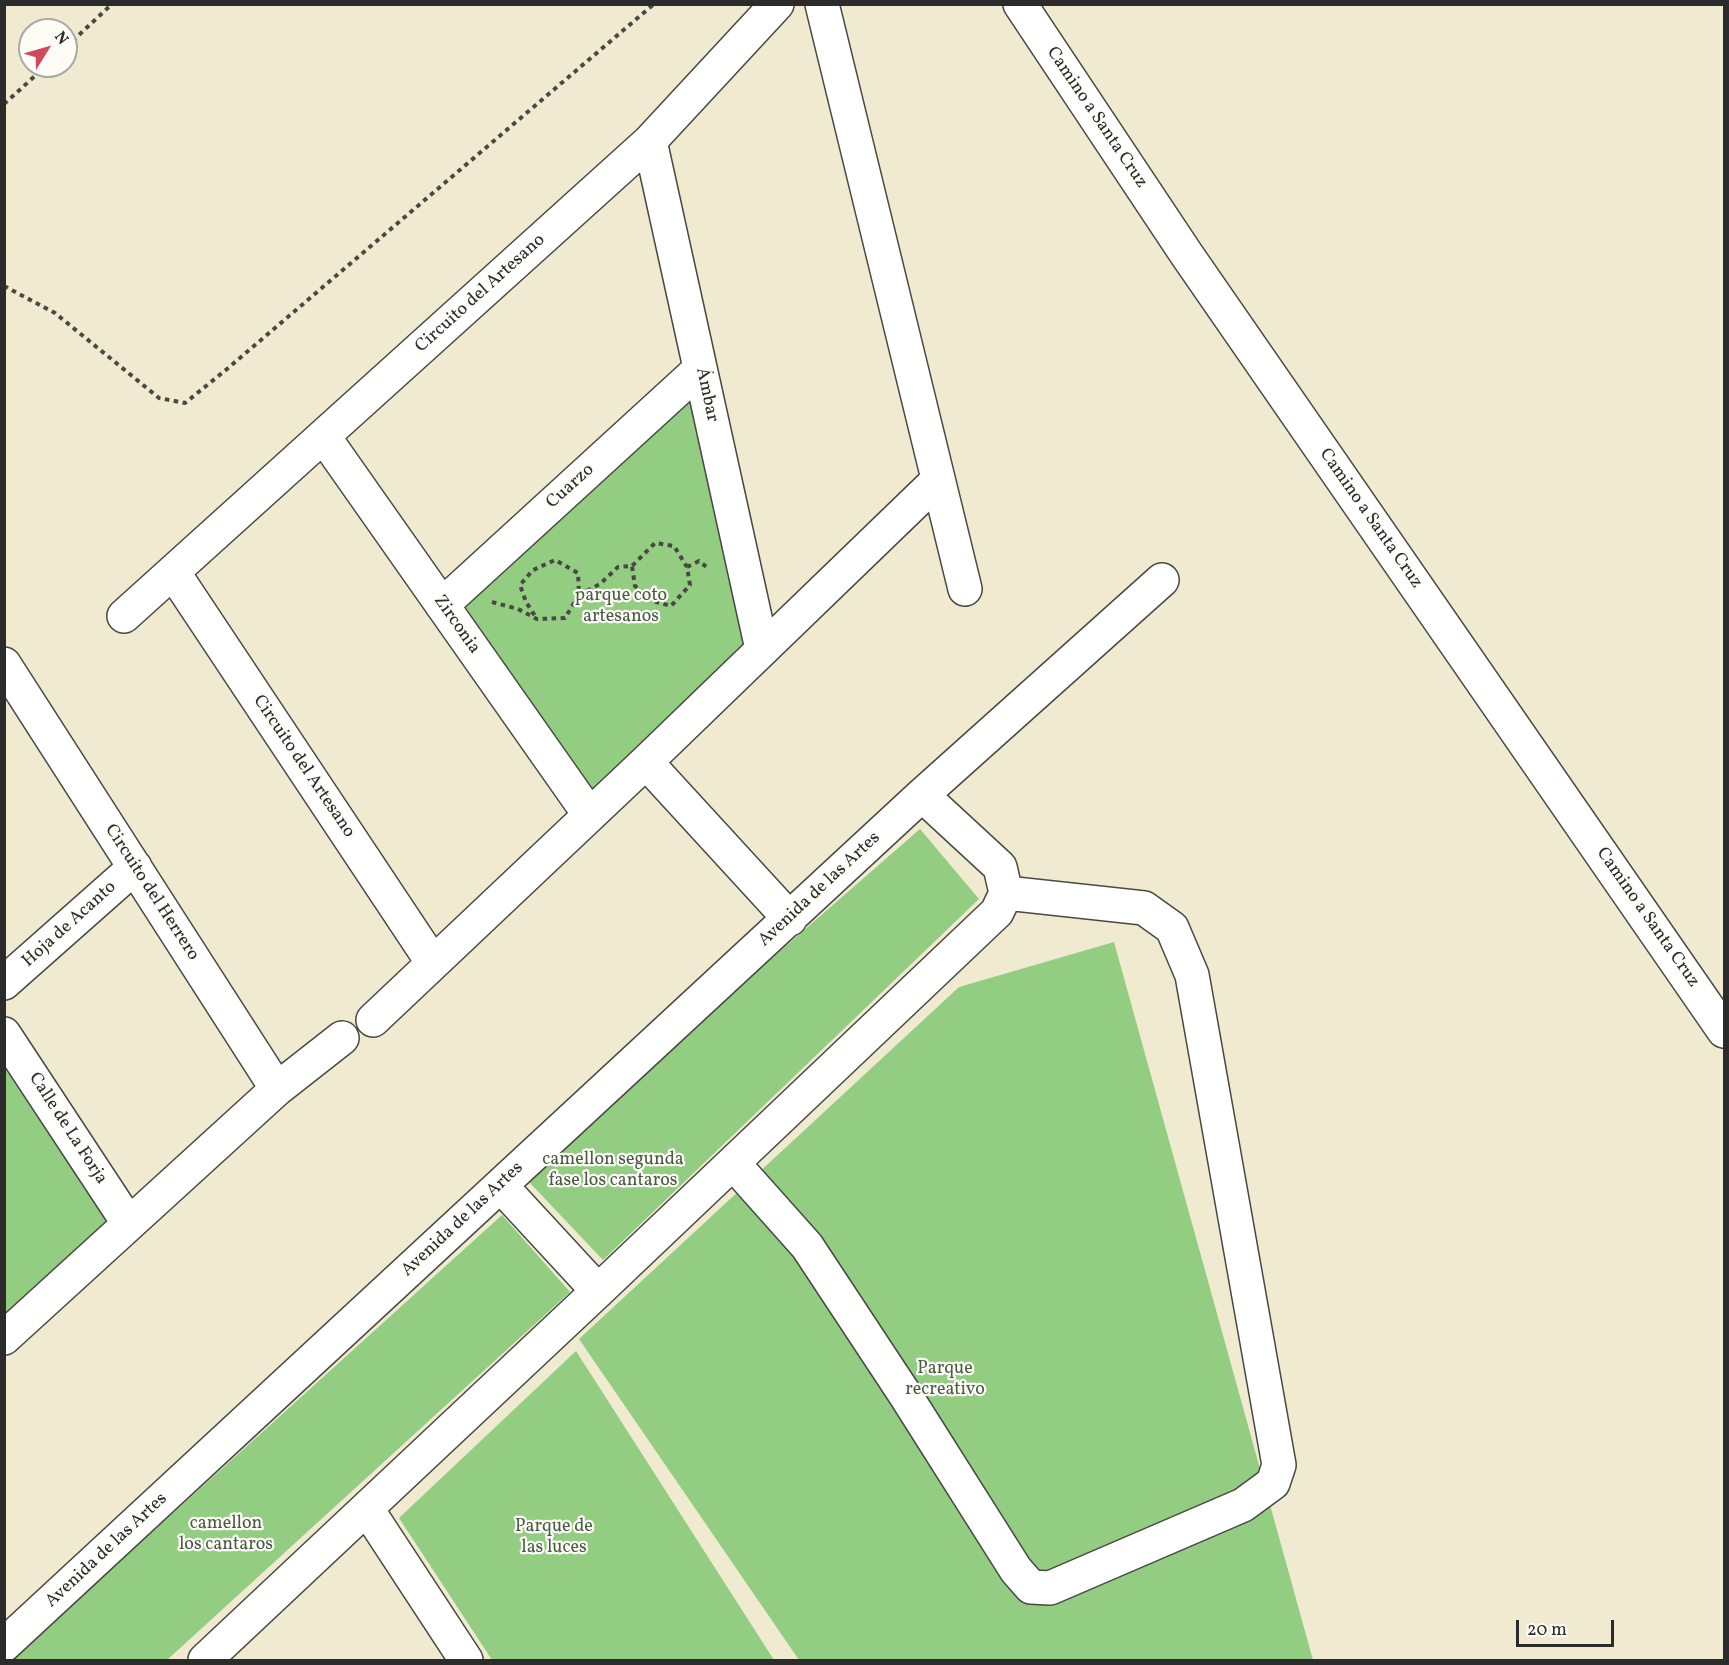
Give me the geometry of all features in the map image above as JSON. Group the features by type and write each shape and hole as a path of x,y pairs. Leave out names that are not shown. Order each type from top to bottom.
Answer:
{"street":[{"name":"Circuito del Artesano","path":"124,616 650,141 777,4"},
{"path":"822,4 965,589"},
{"name":"Camino a Santa Cruz","path":"1020,4 1187,255 1725,1030"},
{"name":"Ámbar","path":"650,141 762,649"},
{"name":"Cuarzo","path":"442,605 700,369"},
{"name":"Zirconia","path":"324,437 589,814"},
{"path":"373,1020 939,480"},
{"name":"Circuito del Artesano","path":"173,572 433,963"},
{"name":"Avenida de las Artes","path":"4,1646 922,795 1162,580"},
{"name":"Circuito del Herrero","path":"4,664 14,705 135,867 277,1089"},
{"path":"646,762 790,919"},
{"path":"205,1660 997,912 1006,893 1000,867 922,795"},
{"name":"Hoja de Acanto","path":"4,983 135,867"},
{"path":"733,1163 807,1246 906,1396 1016,1570 1031,1587 1050,1588 1200,1524 1243,1505 1273,1483 1279,1465 1192,975 1172,928 1144,908 1006,893"},
{"name":"Calle de La Forja","path":"4,1034 129,1224"},
{"path":"4,1338 277,1089 342,1038"},
{"path":"501,1186 598,1291"},
{"path":"367,1509 466,1660"}],"path":[{"path":"78,36 112,4"},
{"path":"4,286 55,313 159,398 185,403 654,4"},
{"path":"4,104 33,78"},
{"path":"442,605 470,597 518,609 537,620 565,618 579,595 600,584 618,567 632,566 655,543 674,546 687,567 690,585 671,606 653,601 635,586 632,566"},
{"path":"537,620 526,602 520,585 532,570 555,560 578,573 579,595"}],"green space":[{"name":"parque coto artesanos","path":"697,374 755,646 590,803 450,607"},
{"name":"camellon segunda fase los cantaros","path":"920,829 979,899 603,1260 530,1183 539,1161"},
{"name":"Parque recreativo","path":"1114,942 1313,1660 799,1660 579,1339 959,987"},
{"path":"4,1037 124,1223 4,1335"},
{"name":"camellon los cantaros","path":"502,1215 570,1292 167,1660 12,1660 204,1485"},
{"name":"Parque de las luces","path":"576,1351 774,1660 492,1660 399,1518"}]}
